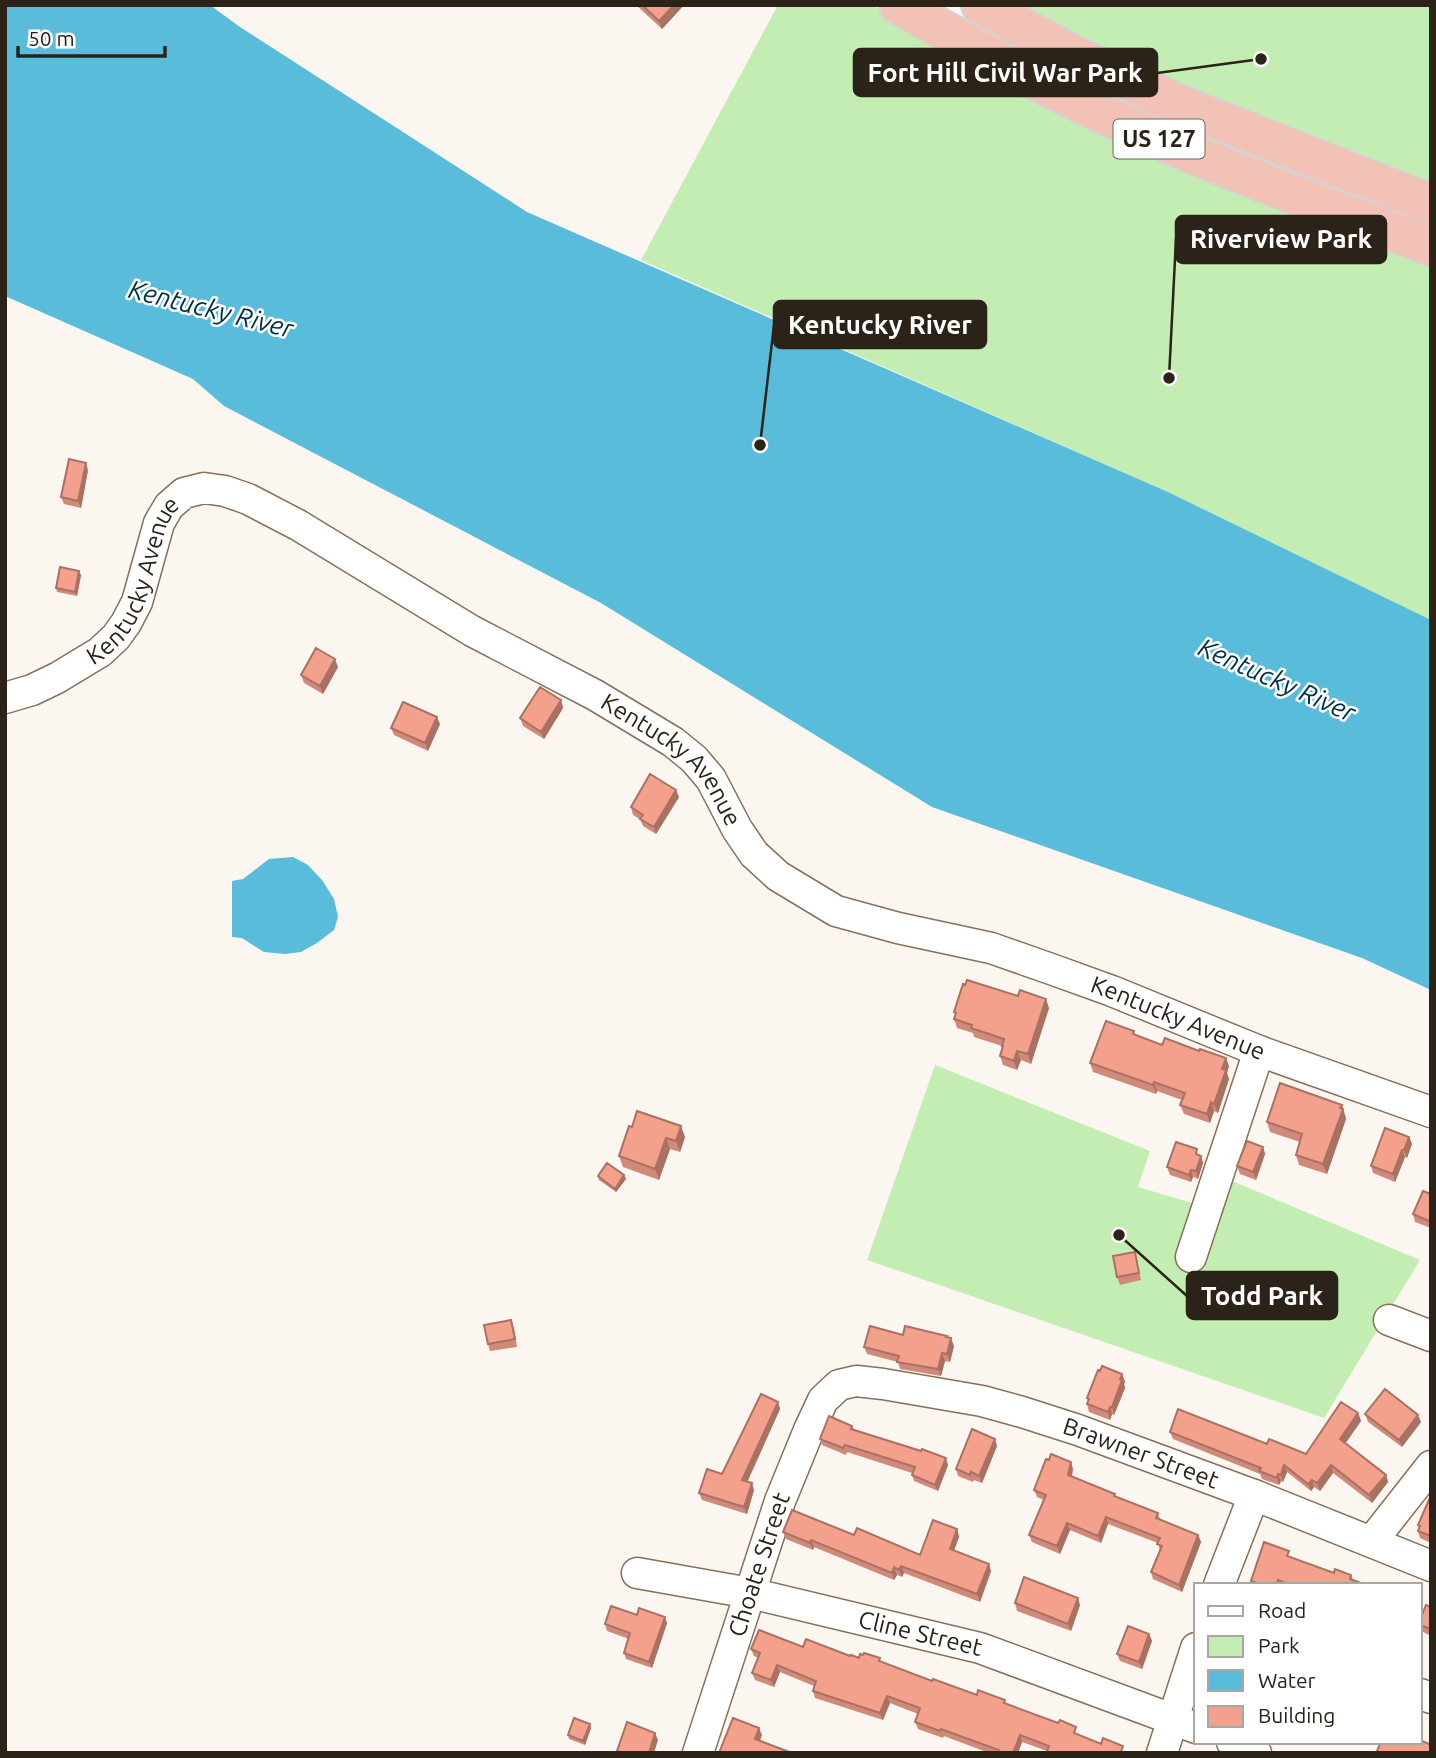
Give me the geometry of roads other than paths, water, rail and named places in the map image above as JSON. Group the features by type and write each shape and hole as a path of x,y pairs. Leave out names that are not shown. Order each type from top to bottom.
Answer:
{"highway":[{"name":"US 127","path":"899,5 1004,64 1124,124 1224,166 1431,246"},
{"name":"US 127","path":"981,5 1071,54 1175,103 1431,204"}],"street":[{"name":"Kentucky Avenue","path":"5,698 32,690 57,678 100,652 116,637 137,603 159,523 169,506 184,493 204,488 225,491 248,499 298,524 472,631 595,695 673,742 694,759 711,779 737,830 754,854 778,876 836,911 898,928 991,948 1112,990 1259,1051 1431,1112"},
{"path":"1191,1257 1259,1051"},
{"path":"1389,1320 1431,1336"},
{"name":"Brawner Street","path":"839,1385 856,1381 883,1384 982,1401 1078,1430 1254,1495 1431,1566"},
{"name":"Choate Street","path":"698,1753 780,1501 823,1400 839,1385"},
{"path":"1372,1541 1431,1466"},
{"path":"1220,1583 1254,1495"},
{"name":"Cline Street","path":"638,1573 750,1593 980,1648 1185,1724"},
{"path":"1162,1753 1185,1724 1194,1662"},
{"path":"1236,1744 1256,1753"}],"water":[{"path":"5,5 210,5 527,212 1168,492 1431,620 1431,990 1362,958 932,807 601,603 224,406 193,379 5,296"},
{"path":"293,857 308,865 334,899 338,917 334,930 301,952 285,954 264,952 242,938 232,937 232,881 243,879 269,859"}],"place":[{"name":"Fort Hill Civil War Park","path":"1261,59"},
{"name":"Riverview Park","path":"1169,378"},
{"name":"Kentucky River","path":"760,445"},
{"name":"Todd Park","path":"1119,1235"}]}
